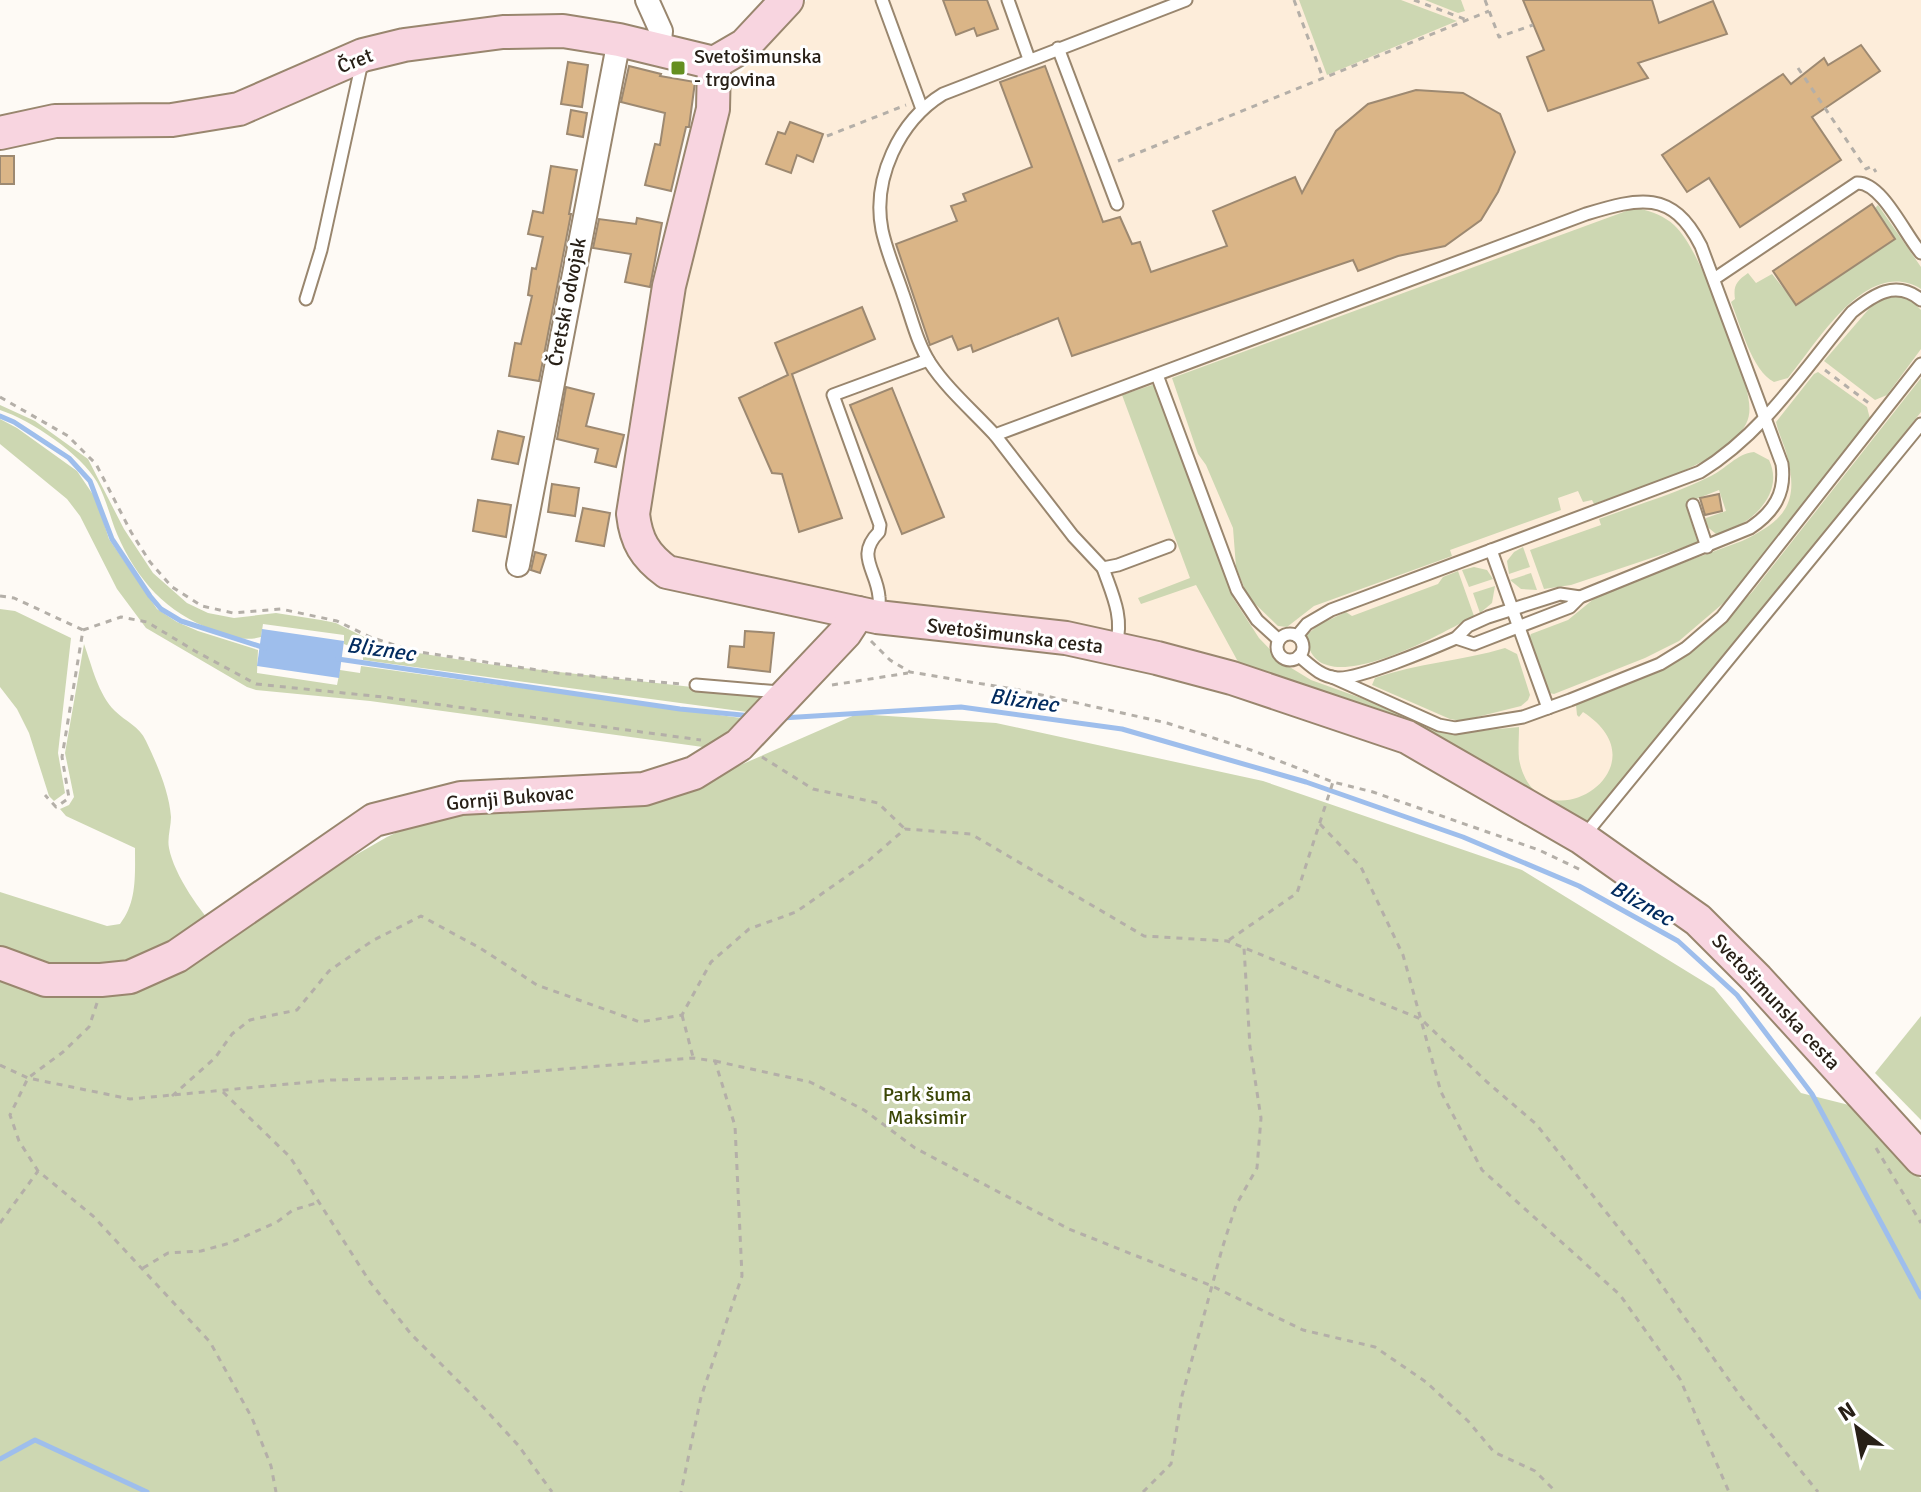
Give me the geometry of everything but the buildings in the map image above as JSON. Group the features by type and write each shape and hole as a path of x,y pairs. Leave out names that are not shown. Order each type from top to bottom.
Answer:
{"street":[{"path":"647,0 661,31 659,51"},
{"path":"714,63 745,45 787,0"},
{"name":"Čret","path":"0,133 55,121 172,120 239,109 363,55 404,45 503,32 563,31 619,40 714,63"},
{"name":"Čretski odvojak","path":"518,565 619,40"},
{"name":"Svetošimunska cesta","path":"714,63 713,109 669,286 633,514 641,548 653,562 667,572 860,621 1066,638 1190,665 1407,737 1581,854 1698,920 1757,979 1921,1159"},
{"name":"Gornji Bukovac","path":"0,963 46,980 130,977 177,956 374,820 461,798 644,789 694,773 746,737 860,621"}],"lane":[{"path":"882,0 922,109"},
{"path":"1008,0 1029,59"},
{"path":"1115,649 1120,626 1118,611 1103,568 1051,509 995,435 928,360 889,255 880,209 882,188 894,150 922,109 954,89 1158,5 1186,0"},
{"path":"1058,48 1117,204"},
{"path":"306,299 321,250 363,55"},
{"path":"1714,279 1857,183 1864,183 1876,191 1921,253"},
{"path":"995,435 1557,225 1626,202 1655,203 1682,217 1694,232 1714,279 1782,464 1784,476 1780,497 1770,512 1750,528 1580,597 1570,607 1474,644 1456,638"},
{"path":"1297,636 1307,624 1331,610 1700,472 1734,450 1766,417 1852,312 1880,292 1903,290 1921,300"},
{"path":"860,621 879,596 867,552 880,525 833,395 928,360"},
{"path":"1299,656 1314,670 1439,725 1455,728 1523,717 1660,664 1702,636 1722,617 1921,364"},
{"path":"1157,375 1237,590 1257,620 1279,640"},
{"path":"1581,854 1921,424"},
{"path":"1693,505 1707,547"},
{"path":"1103,568 1169,546"},
{"path":"1491,550 1548,708"},
{"path":"1332,677 1348,678 1456,638 1468,626 1512,609 1560,594 1580,597"},
{"path":"1290,634 1297,636 1303,648 1299,656 1287,660 1280,656 1277,648 1279,640 1290,634"},
{"path":"696,685 784,697"}],"path":[{"path":"1294,0 1323,78"},
{"path":"1414,0 1467,20"},
{"path":"1485,0 1499,37 1533,25"},
{"path":"1103,167 1489,11"},
{"path":"1798,68 1866,169 1872,166 1881,179"},
{"path":"827,136 910,103"},
{"path":"1813,360 1883,414"},
{"path":"0,397 68,436 96,464 150,562 172,587 202,606 233,613 281,609 337,621 370,637 413,651 557,673 696,685"},
{"path":"0,596 14,598 83,630 121,617 147,622 256,684 746,737 813,789 878,803 905,829 971,834 1144,936 1227,941 1421,1019 1536,1124 1641,1256 1741,1397 1818,1492"},
{"path":"860,621 870,639 890,660 910,672"},
{"path":"45,795 56,807 69,798 62,757 83,630"},
{"path":"829,686 910,672 1019,690 1167,723 1539,850 1581,854"},
{"path":"1227,941 1297,893 1333,782"},
{"path":"1320,824 1361,867 1403,955 1441,1092 1482,1170 1620,1295 1680,1379 1729,1492"},
{"path":"693,1058 682,1015 711,962 749,929 796,912 867,862 905,829"},
{"path":"172,1096 215,1058 232,1034 250,1020 297,1010 329,971 372,941 421,916 480,948 537,985 640,1022 682,1015"},
{"path":"1143,1492 1171,1464 1182,1396 1212,1286 1236,1205 1257,1168 1261,1118 1250,1047 1244,948"},
{"path":"101,980 89,1027 63,1052 28,1078 10,1115 19,1141 38,1171 93,1216 210,1342 252,1418 271,1466 276,1492"},
{"path":"0,1065 28,1078 130,1099 331,1080 470,1077 693,1058 810,1082 864,1110 915,1148 1069,1229 1212,1286 1303,1330 1375,1347 1426,1382 1468,1421 1494,1452 1535,1471 1556,1492"},
{"path":"681,1492 701,1397 742,1276 735,1126 715,1061"},
{"path":"222,1091 290,1157 370,1282 411,1334 518,1445 552,1492"},
{"path":"1869,1137 1921,1223"},
{"path":"0,1223 38,1171"},
{"path":"143,1268 168,1253 201,1251 230,1243 277,1222 293,1210 320,1202"}],"shaded area":[{"path":"807,0 1921,0 1921,415 1749,627 1579,829 1406,729 669,565 639,517 667,339 732,82"}],"green space":[{"path":"1299,0 1401,0 1457,21 1327,75"},
{"path":"1425,0 1461,0 1465,11 1458,13"},
{"path":"1878,205 1921,267 1921,289 1901,282 1882,284 1863,293 1829,325 1788,378 1774,382 1759,368 1743,334 1731,302 1735,299 1737,284 1748,273 1756,283 1772,274 1797,305 1895,239 1875,208"},
{"path":"1641,209 1674,225 1685,238 1706,278 1749,401 1748,419 1735,438 1719,451 1678,473 1594,504 1592,500 1583,502 1578,491 1558,498 1561,510 1450,550 1452,556 1314,606 1287,627 1278,626 1248,597 1236,567 1233,528 1206,465 1198,454 1172,378 1629,210"},
{"path":"1892,295 1910,299 1921,310 1921,349 1887,395 1875,400 1824,361 1874,303"},
{"path":"1818,372 1867,407 1870,419 1727,600 1679,641 1645,658 1554,694 1549,693 1529,638 1531,634 1568,620 1601,593 1742,541 1779,517 1790,496 1791,484 1786,452 1776,422"},
{"path":"1921,378 1921,412 1586,830 1242,669 1196,585 1141,604 1138,598 1190,578 1122,395 1155,384 1233,598 1259,638 1283,663 1311,680 1458,733 1519,727 1519,759 1530,786 1549,798 1570,800 1590,791 1606,776 1613,756 1606,734 1583,712 1579,717 1577,715 1576,705 1579,701 1690,652 1712,635 1753,591"},
{"path":"0,405 35,421 88,459 124,529 153,573 187,603 208,613 234,618 276,613 336,623 366,638 412,652 487,664 763,695 747,712 363,660 363,652 344,644 344,635 263,624 261,637 248,639 214,630 167,604 144,580 125,551 103,494 90,471 40,430 0,410"},
{"path":"0,419 77,471 96,499 109,539 157,609 198,631 258,650 257,673 337,685 340,670 360,673 361,666 741,718 710,748 247,687 146,628 117,589 80,516 67,499 0,444"},
{"path":"1754,452 1769,460 1773,473 1772,485 1761,508 1740,525 1716,534 1704,524 1706,518 1726,511 1719,490 1686,503 1698,540 1696,543 1571,585 1544,589 1530,550 1601,525 1599,519 1697,482"},
{"path":"1523,547 1530,567 1509,574 1507,561"},
{"path":"1474,567 1487,570 1493,579 1469,587 1462,570"},
{"path":"1458,571 1474,616 1380,660 1353,666 1330,666 1314,656 1307,635 1318,625 1346,612 1352,616 1438,584 1443,577"},
{"path":"1531,573 1537,590 1521,589 1510,580"},
{"path":"1495,586 1492,603 1480,613 1473,593"},
{"path":"0,609 15,611 71,638 58,753 65,793 54,801 49,796 29,733 17,709 0,687"},
{"name":"Park šuma Maksimir","path":"84,644 104,696 115,711 140,732 150,750 168,797 171,817 169,844 176,870 189,893 220,933 387,837 459,803 656,802 857,714 996,723 1263,781 1522,870 1714,988 1801,1093 1853,1106 1921,1179 1921,1492 0,1492 0,892 107,926 120,924 126,916 134,888 135,848 66,816 60,809 69,805 74,797 65,753"},
{"path":"1505,648 1517,654 1530,695 1521,706 1461,721 1372,685 1375,678 1391,673"},
{"path":"1921,1016 1921,1120 1875,1073"}],"water":[{"path":"262,629 344,641 339,678 257,666"}],"waterway":[{"name":"Bliznec","path":"0,416 69,458 90,481 112,539 161,609 181,621 265,648"},
{"name":"Bliznec","path":"338,659 680,709 752,716"},
{"name":"Bliznec","path":"782,718 961,707 1122,729 1306,782 1463,837 1579,886 1678,941 1737,995 1812,1094 1921,1297"},
{"path":"0,1459 35,1440 147,1492"}],"place":[{"name":"Svetošimunska - trgovina","path":"678,68"}]}
